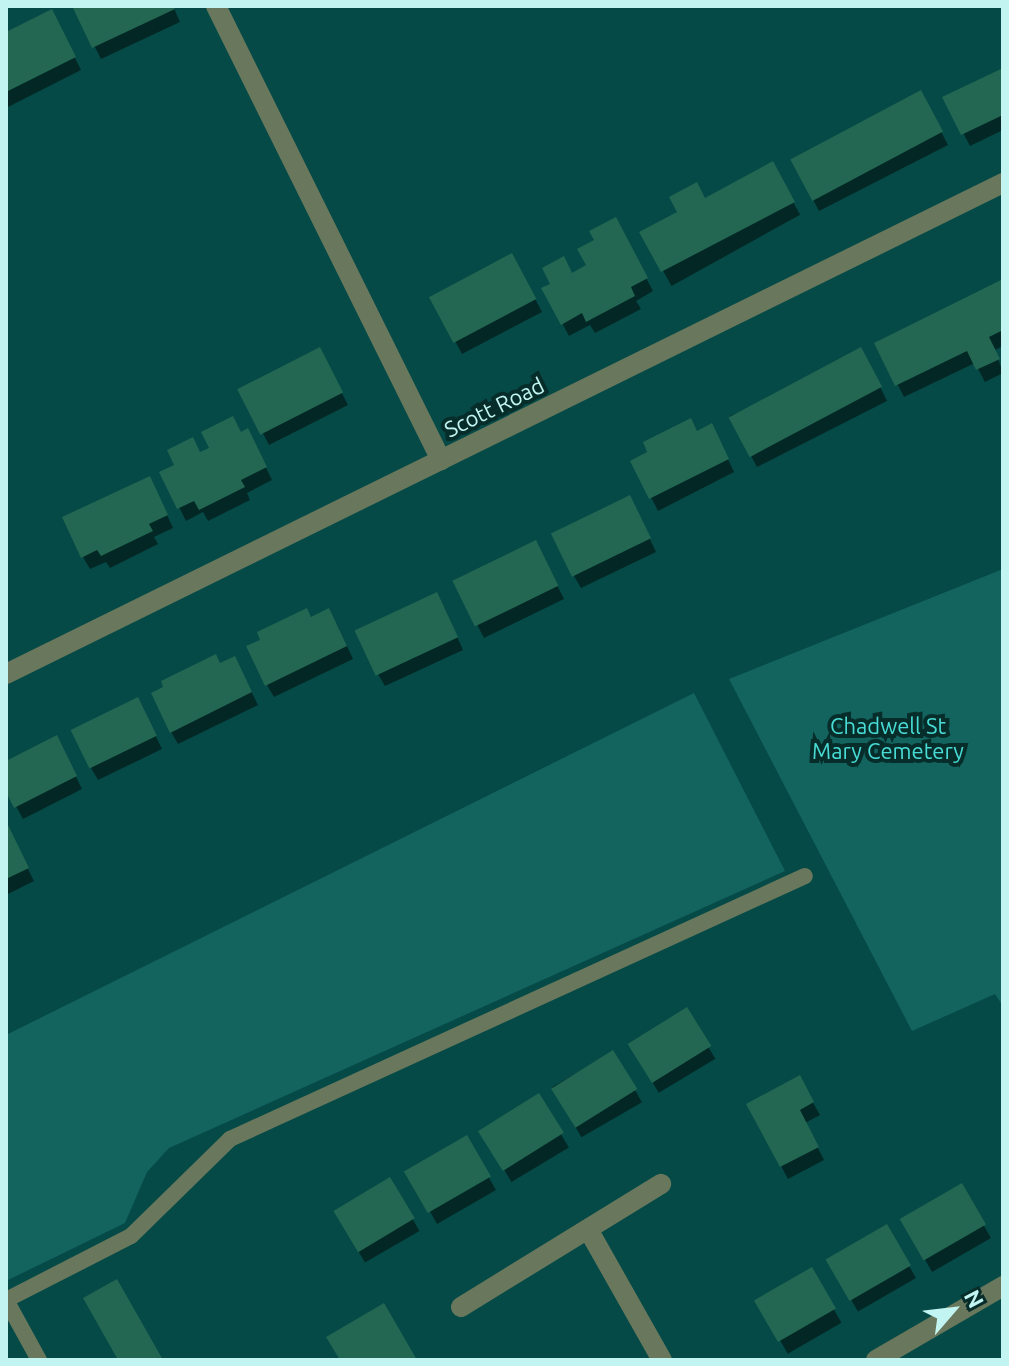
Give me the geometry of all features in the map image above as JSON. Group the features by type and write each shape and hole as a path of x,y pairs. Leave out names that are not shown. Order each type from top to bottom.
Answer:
{"street":[{"path":"216,6 441,460"},
{"name":"Scott Road","path":"6,674 1003,183"},
{"path":"461,1307 661,1184"},
{"path":"589,1231 662,1360"},
{"path":"876,1360 1003,1286"}],"lane":[{"path":"39,1360 6,1300 131,1236 230,1139 805,876"}],"green space":[{"name":"Chadwell St Mary Cemetery","path":"1003,569 1003,1006 995,994 912,1031 729,679"},
{"path":"694,693 785,871 169,1148 147,1172 125,1223 6,1281 6,1035"}],"building":[{"path":"72,6 173,6 175,9 92,48"},
{"path":"52,9 76,57 6,92 6,32"},
{"path":"1003,68 1003,115 961,135 942,97"},
{"path":"921,90 943,131 812,201 790,159"},
{"path":"773,161 795,202 661,272 639,232 677,212 669,197 697,182 705,198"},
{"path":"616,217 648,278 631,287 635,296 586,322 582,313 561,325 541,288 550,284 542,268 564,256 572,273 586,265 577,249 594,240 589,231"},
{"path":"512,253 536,299 453,343 429,297"},
{"path":"1003,279 1003,330 989,337 1000,359 976,370 967,351 895,386 874,343"},
{"path":"320,347 343,392 260,435 237,389"},
{"path":"861,347 882,387 750,457 729,417"},
{"path":"233,416 241,432 248,428 267,467 241,480 245,487 199,510 194,501 177,509 159,472 174,465 167,450 193,437 200,452 209,448 201,432"},
{"path":"691,418 697,431 712,423 729,459 649,499 630,461 647,452 643,442"},
{"path":"150,476 168,515 149,524 153,531 101,556 97,550 81,558 62,517"},
{"path":"630,495 651,538 572,577 551,534"},
{"path":"536,540 558,586 475,627 452,581"},
{"path":"437,592 458,637 376,676 355,630"},
{"path":"307,608 311,617 329,608 347,646 265,686 246,646 260,640 257,632"},
{"path":"216,654 220,663 235,656 252,692 170,733 151,693 163,687 161,681"},
{"path":"138,697 157,736 89,769 71,730"},
{"path":"57,735 77,776 14,808 6,792 6,761"},
{"path":"6,821 29,868 6,879"},
{"path":"687,1007 711,1046 652,1083 628,1044"},
{"path":"613,1050 637,1089 575,1128 551,1089"},
{"path":"800,1075 814,1102 800,1110 819,1147 780,1167 746,1104"},
{"path":"539,1093 564,1133 503,1171 478,1131"},
{"path":"467,1135 491,1177 428,1213 404,1172"},
{"path":"390,1177 415,1218 358,1252 333,1211"},
{"path":"962,1183 986,1225 924,1261 900,1219"},
{"path":"887,1224 911,1266 850,1301 826,1260"},
{"path":"812,1267 836,1309 778,1342 754,1300"},
{"path":"117,1279 163,1360 118,1360 83,1298"},
{"path":"384,1303 417,1360 340,1360 326,1337"}]}
